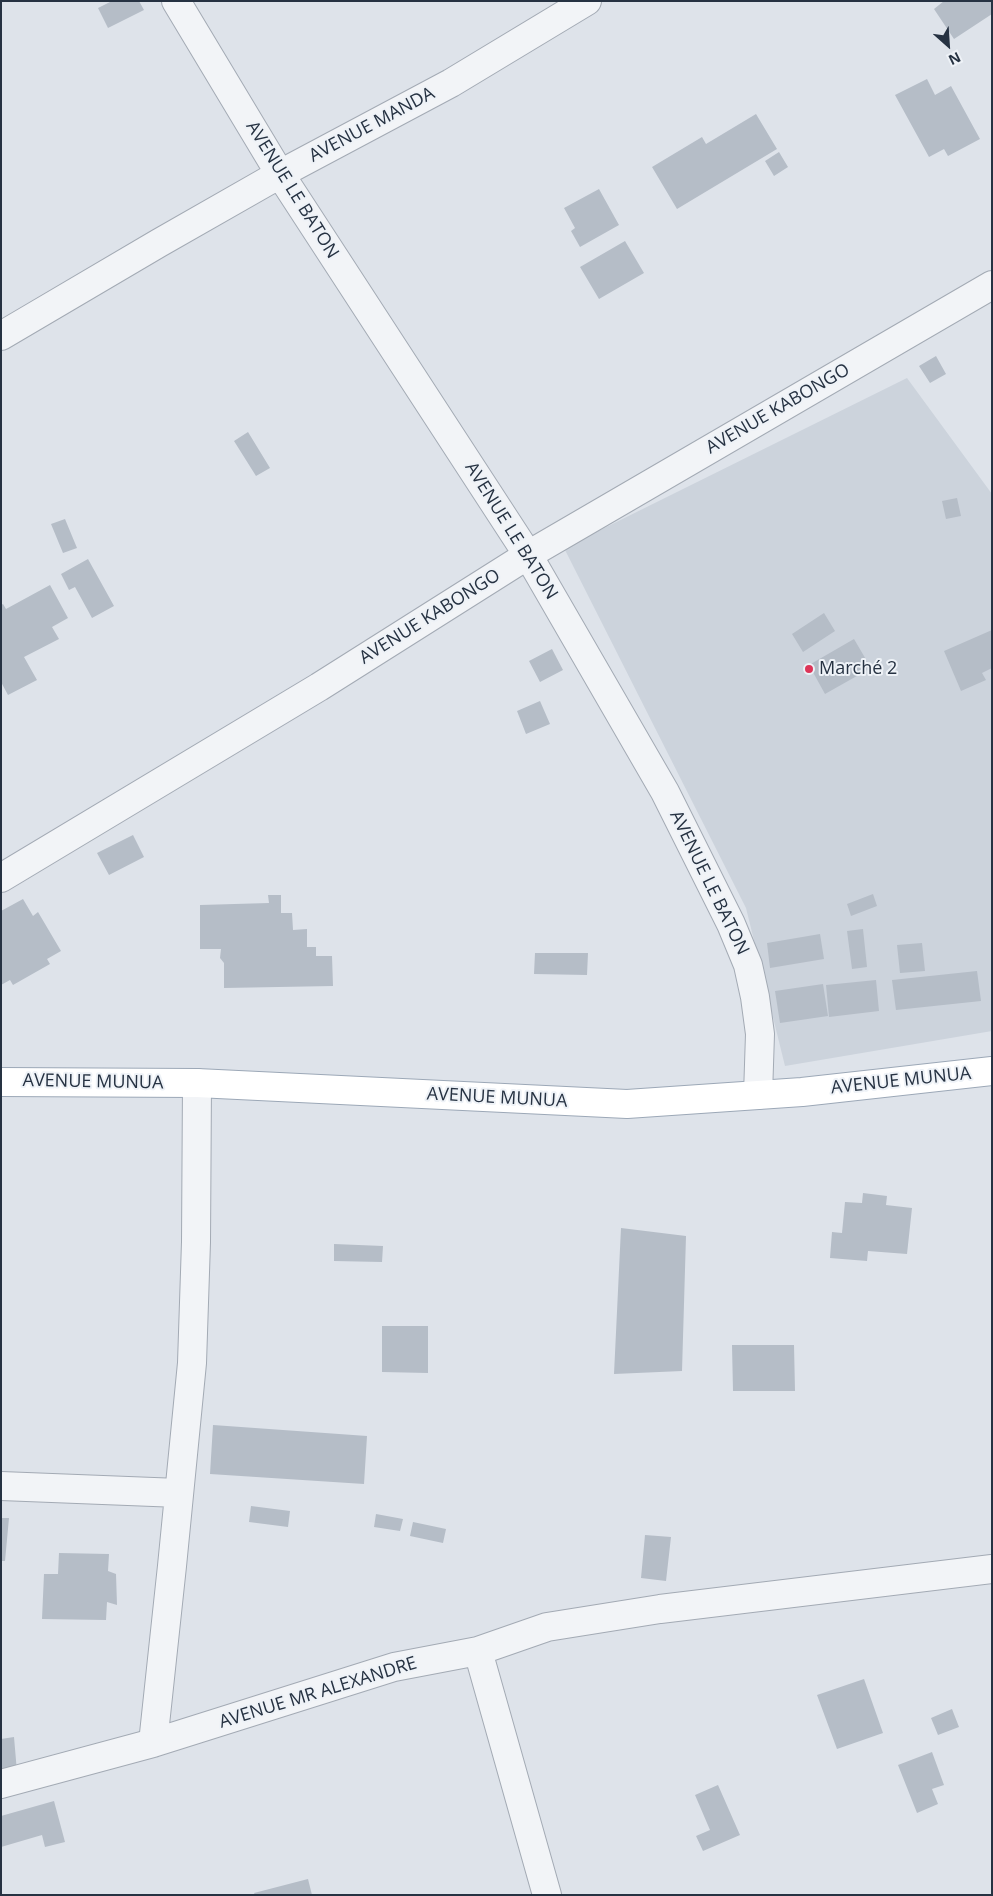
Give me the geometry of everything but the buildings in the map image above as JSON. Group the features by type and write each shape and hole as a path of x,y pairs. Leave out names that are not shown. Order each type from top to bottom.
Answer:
{"main road":[{"name":"AVENUE MUNUA","path":"1,1082 197,1083 628,1104 758,1095 992,1071"}],"street":[{"name":"AVENUE LE BATON","path":"176,1 280,174 528,555 665,792 731,924 748,965 760,1034 758,1095"},
{"name":"AVENUE MANDA","path":"1,336 158,242 450,83 586,1"},
{"name":"AVENUE KABONGO","path":"1,878 319,687 528,555 992,285"},
{"path":"153,1743 192,1363 196,1242 197,1083"},
{"path":"1,1486 179,1493"},
{"name":"AVENUE MR ALEXANDRE","path":"1,1784 153,1743 394,1667 478,1650 547,1627 670,1608 992,1569"},
{"path":"478,1650 547,1895"}],"shaded area":[{"name":"Marché 2","path":"907,378 992,494 992,1031 785,1066 746,908 564,548"}],"place":[{"name":"Marché 2","path":"809,669"}]}
